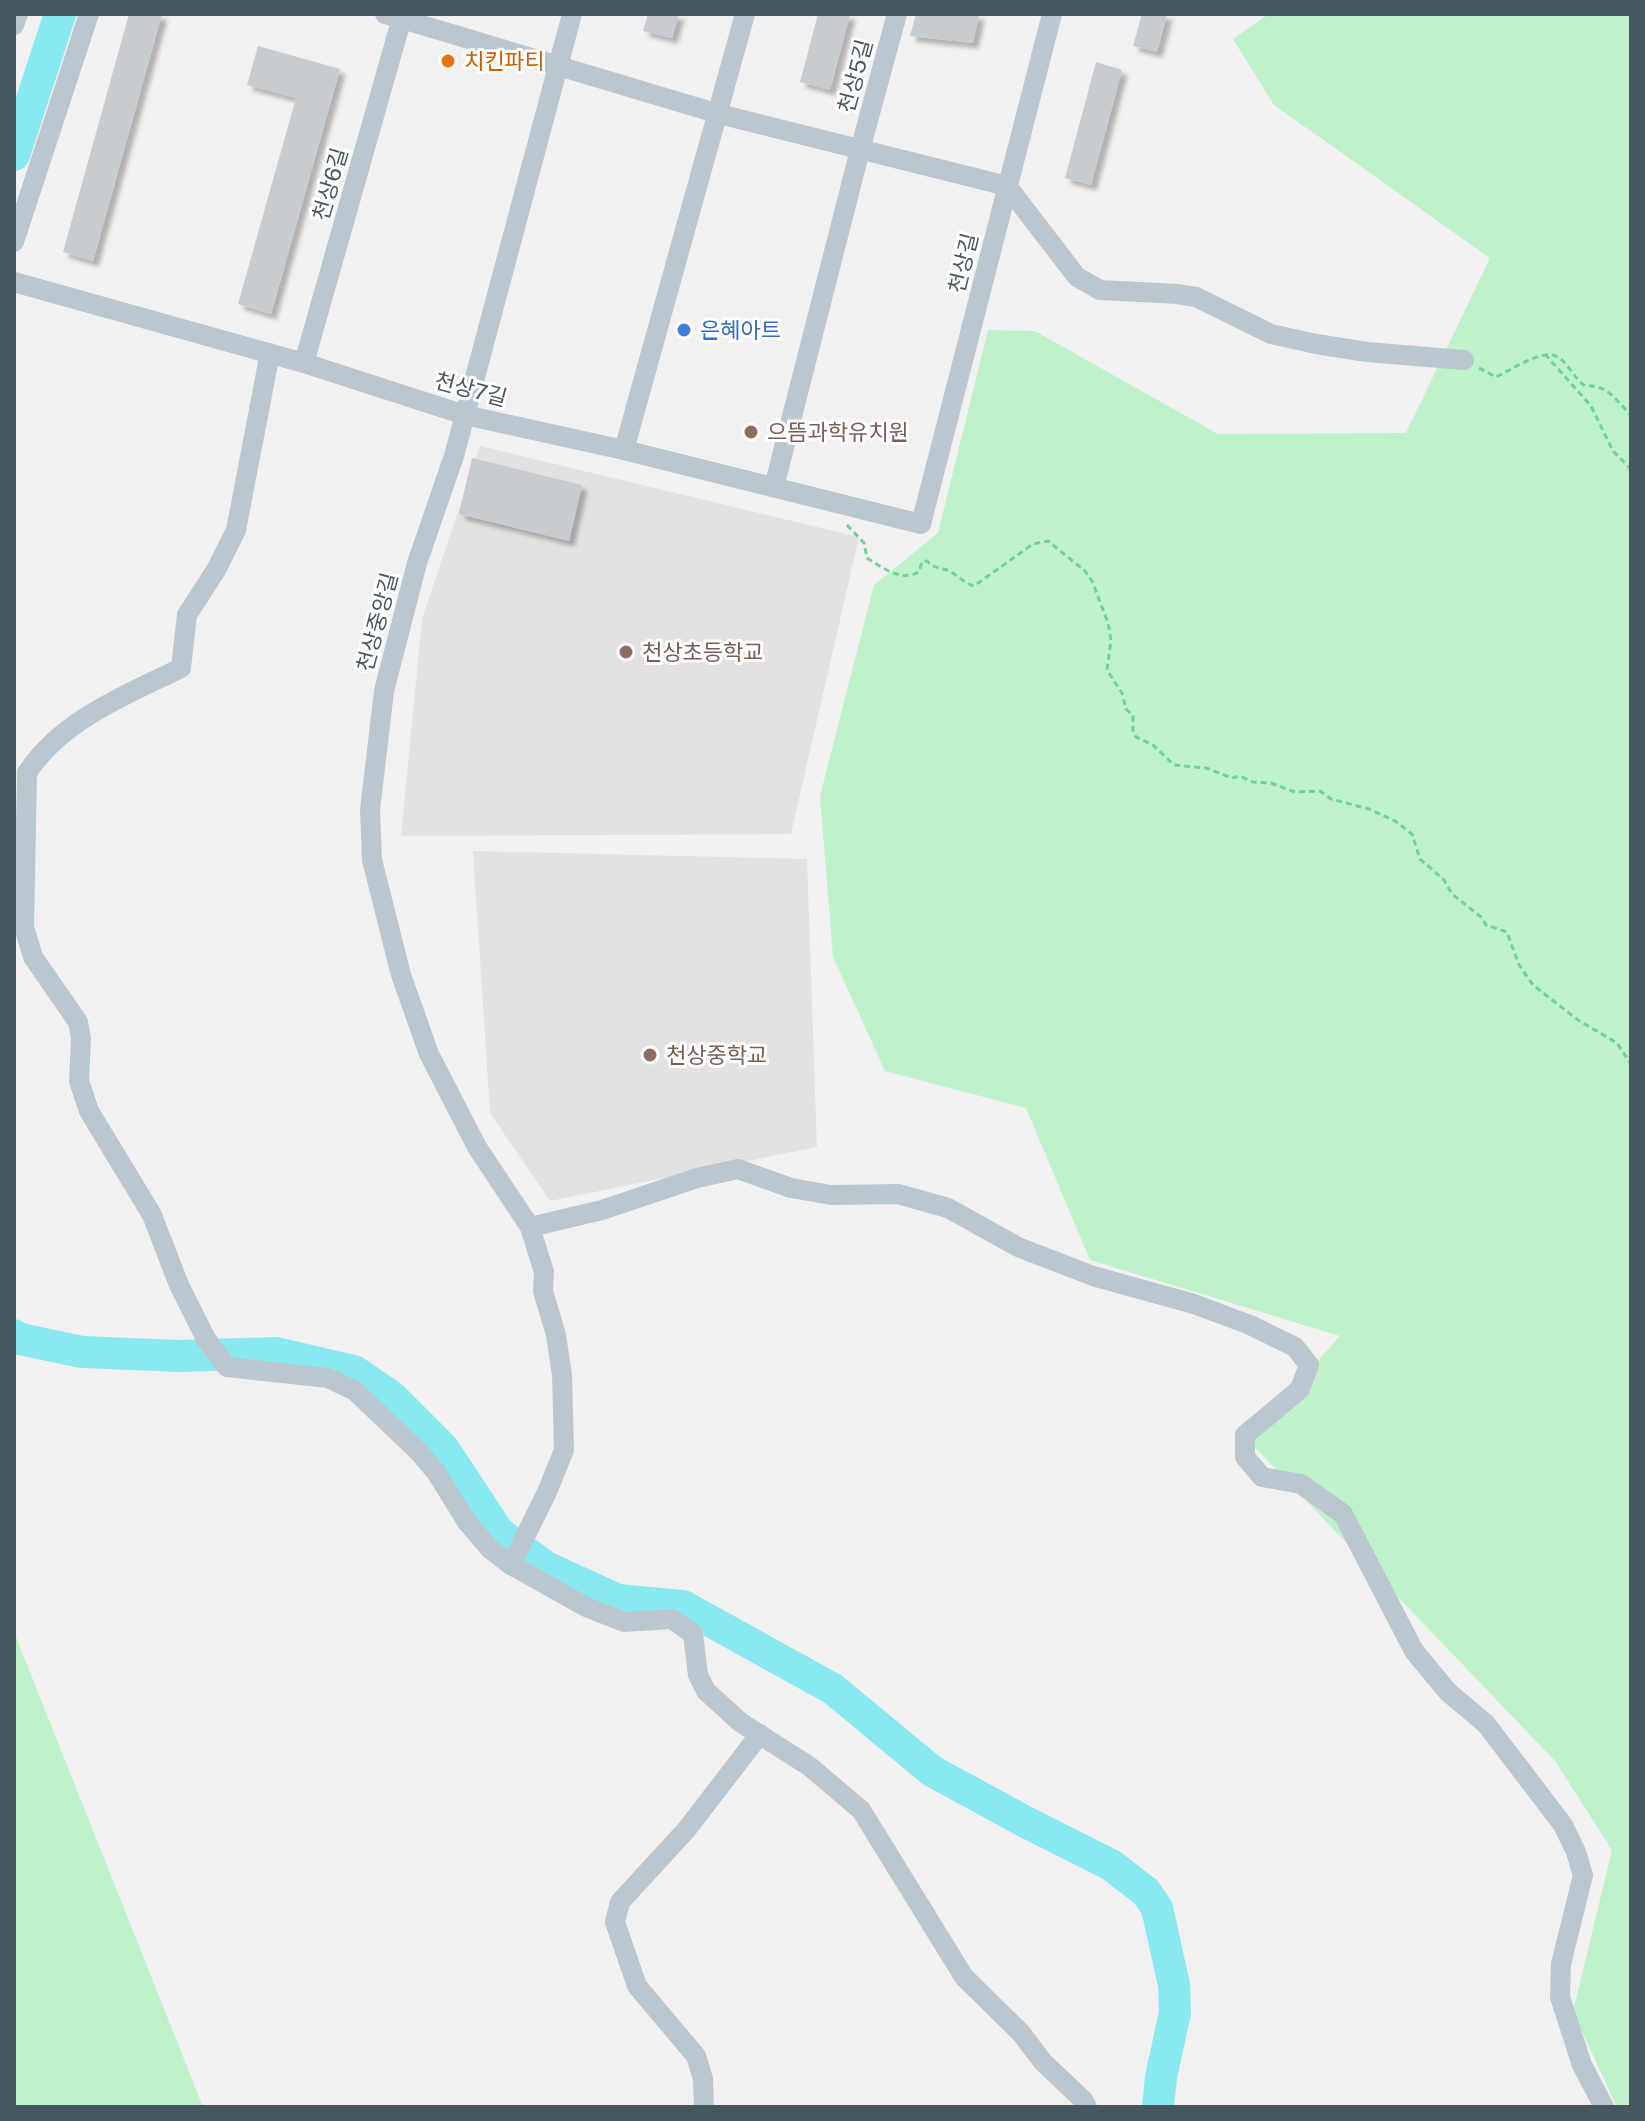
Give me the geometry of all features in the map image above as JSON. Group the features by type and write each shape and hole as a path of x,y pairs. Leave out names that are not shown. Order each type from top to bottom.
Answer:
{"street":[{"path":"14,25 18,14"},
{"path":"14,242 89,14"},
{"name":"천상중앙길","path":"513,1561 564,1450 562,1375 556,1335 543,1291 544,1272 530,1227 477,1147 429,1054 401,975 372,860 370,810 384,691 417,563 454,456 572,14"},
{"path":"624,450 745,14"},
{"name":"천상5길","path":"860,150 897,14"},
{"name":"천상길","path":"921,524 1052,14"},
{"name":"천상6길","path":"304,363 396,15 719,114 1007,186"},
{"path":"774,487 860,150"},
{"path":"1007,186 1077,277 1100,290 1196,297 1271,334 1316,344 1367,352 1464,360"},
{"name":"천상7길","path":"14,282 304,363 465,415 624,450 921,524"},
{"path":"270,353 236,530 216,570 187,615 181,668 93,711 39,754 27,773 24,927 33,957 78,1022 81,1039 79,1081 89,1111 152,1215 179,1285 206,1339 227,1367 328,1378 355,1391 419,1452 436,1472 467,1522 490,1549 586,1607 624,1622 672,1619 693,1634 698,1675 706,1691 740,1722 809,1766 861,1810 964,1977 1021,2033 1043,2062 1087,2107"},
{"path":"530,1227 602,1210 697,1178 738,1169 791,1188 831,1195 898,1194 948,1208 1018,1247 1093,1276 1194,1304 1250,1325 1295,1347 1309,1365 1300,1389 1245,1435 1245,1457 1262,1477 1301,1484 1343,1514 1414,1651 1448,1692 1486,1724 1563,1825 1583,1875 1561,1964 1560,1997 1582,2065 1604,2107"},
{"path":"704,2107 703,2079 696,2056 637,1986 615,1922 620,1902 687,1829 760,1734"}],"path":[{"path":"1545,354 1591,406 1613,451 1631,473"},
{"path":"1496,377 1545,354 1558,358 1572,376 1585,386 1595,385 1612,393 1631,415"},
{"path":"845,524 864,543 867,558 880,567 899,575 912,576 919,572 922,562 927,561 936,570 950,570 963,583 974,586 1033,544 1048,541 1085,571 1092,581 1111,640 1107,670 1122,693 1126,709 1133,716 1136,737 1153,745 1174,765 1206,768 1232,778 1240,776 1295,792 1320,791 1331,799 1369,809 1395,821 1412,834 1420,859 1444,880 1452,894 1481,917 1486,925 1507,932 1519,965 1533,985 1578,1020 1617,1043 1631,1064"}],"shaded area":[{"name":"천상초등학교","path":"480,446 859,537 791,834 401,836 422,619"},
{"name":"천상중학교","path":"473,851 807,859 817,1147 550,1201 490,1113"}],"green space":[{"path":"1269,14 1631,14 1631,2107 1617,2107 1573,2012 1612,1850 1555,1761 1247,1439 1340,1336 1090,1260 1026,1108 885,1071 833,957 820,796 874,585 938,533 988,330 1035,331 1218,434 1406,433 1490,258 1274,105 1233,39"},
{"path":"14,1632 203,2107 14,2107"}],"building":[{"path":"129,14 162,14 93,261 63,252"},
{"path":"648,14 679,14 672,38 643,31"},
{"path":"818,14 850,14 830,90 800,82"},
{"path":"916,14 979,14 973,43 910,36"},
{"path":"1142,14 1167,14 1157,52 1133,46"},
{"path":"258,46 340,69 271,314 238,304 296,98 247,85"},
{"path":"1096,62 1122,70 1091,185 1065,178"},
{"path":"472,458 582,485 569,541 459,514"}],"waterway":[{"path":"14,155 60,14"},
{"path":"14,1335 20,1339 82,1352 179,1356 276,1353 354,1371 392,1397 443,1448 499,1533 546,1567 618,1600 683,1606 833,1689 932,1771 1111,1865 1146,1892 1157,1908 1174,1985 1175,2013 1158,2107"}],"place":[{"name":"치킨파티","path":"448,61"},
{"name":"은혜아트","path":"684,330"},
{"name":"으뜸과학유치원","path":"751,432"},
{"name":"천상초등학교","path":"626,652"},
{"name":"천상중학교","path":"650,1055"}]}
